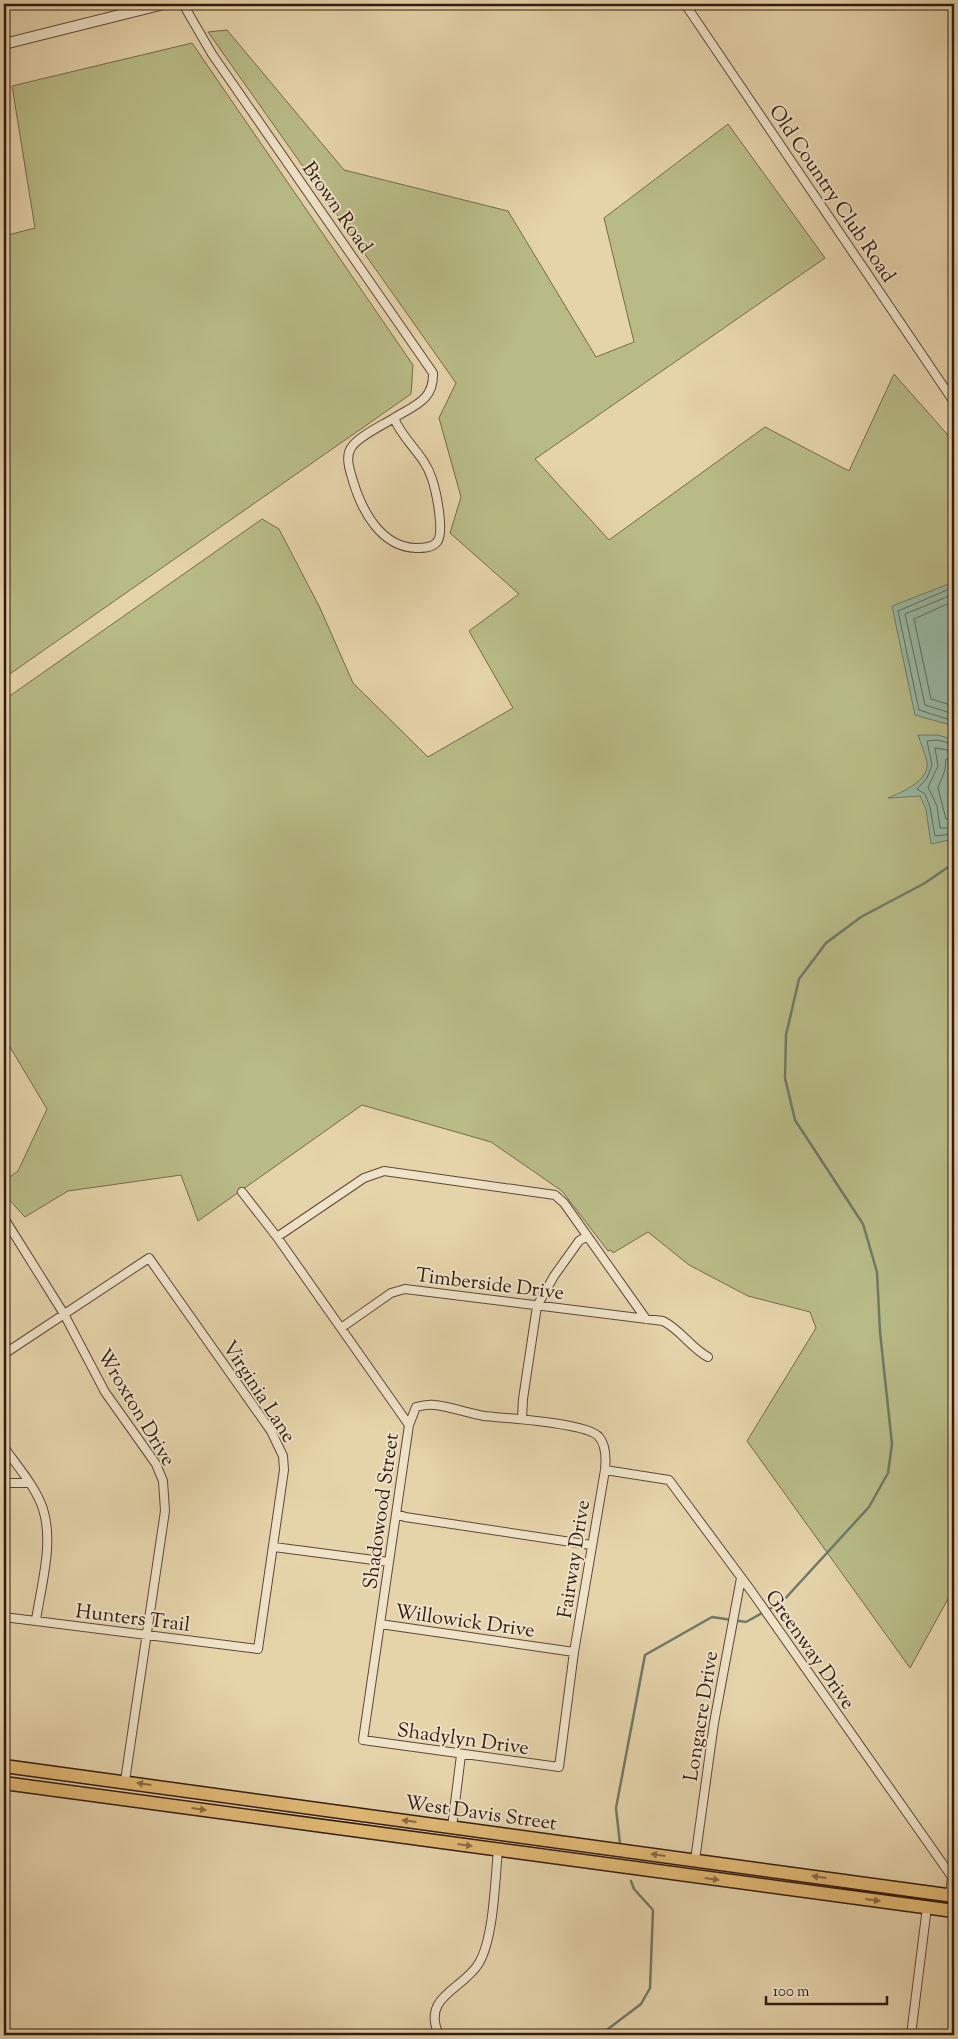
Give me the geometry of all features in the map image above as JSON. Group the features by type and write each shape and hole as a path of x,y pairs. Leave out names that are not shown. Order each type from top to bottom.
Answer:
{"main road":[{"name":"West Davis Street","path":"4,1766 952,1895"},
{"name":"West Davis Street","path":"4,1783 954,1911"},
{"path":"67,1792 82,1788 167,1799 176,1796 181,1789"},
{"path":"257,1817 260,1811 266,1809 328,1817 342,1813"},
{"path":"371,1833 383,1829 441,1836 450,1832 452,1827"},
{"path":"498,1850 500,1844 506,1841 565,1849 582,1845"},
{"path":"607,1864 619,1860 684,1869 691,1866 695,1860"}],"street":[{"path":"4,44 164,4"},
{"name":"Brown Road","path":"183,4 212,54 433,373 433,386 426,398 394,418 350,448 348,466 356,493 375,526 395,544 408,548 430,546 437,541 441,533 432,479 427,466 398,427 394,418"},
{"name":"Old Country Club Road","path":"685,4 954,402"},
{"path":"277,1237 364,1178 384,1171 555,1195 564,1203 646,1319"},
{"name":"Shadowood Street","path":"242,1192 277,1237 409,1425 363,1740"},
{"name":"Wroxton Drive","path":"4,1218 64,1314 105,1392 156,1464 163,1481 165,1511 125,1781"},
{"path":"409,1425 416,1407 425,1405 482,1415 522,1419 523,1399 537,1306 554,1276 579,1241 588,1236"},
{"name":"Virginia Lane","path":"64,1314 149,1258 278,1442 284,1470 258,1649"},
{"name":"Timberside Drive","path":"341,1328 391,1293 405,1289 663,1321 673,1326 700,1353 708,1357"},
{"path":"4,1354 64,1314"},
{"name":"Fairway Drive","path":"522,1419 586,1429 599,1436 606,1460 574,1652 559,1767"},
{"path":"4,1447 29,1483 43,1509 47,1540 36,1620"},
{"name":"Greenway Drive","path":"605,1470 669,1480 752,1592 952,1877 952,1895"},
{"path":"4,1483 29,1483"},
{"path":"397,1514 405,1517 591,1545"},
{"path":"274,1547 389,1562"},
{"name":"Longacre Drive","path":"695,1860 714,1723 741,1578"},
{"name":"Hunters Trail","path":"4,1616 146,1636 258,1649"},
{"name":"Willowick Drive","path":"380,1624 574,1652"},
{"name":"Shadylyn Drive","path":"363,1740 559,1767"},
{"path":"452,1827 461,1755"},
{"path":"439,2035 433,2015 437,2006 447,1993 473,1973 481,1960 488,1939 498,1850"},
{"path":"911,2035 928,1907"}],"shaded area":[{"path":"227,30 344,170 508,211 596,357 634,342 604,218 728,124 825,258 535,459 609,540 765,427 849,471 894,374 954,442 954,1588 910,1668 747,1441 816,1328 810,1312 748,1296 689,1265 648,1232 613,1253 611,1250 608,1251 562,1191 491,1142 362,1105 198,1221 181,1175 68,1191 25,1217 4,1194 4,1181 18,1171 47,1109 4,1037 4,700 262,519 279,529 320,608 353,683 428,757 513,708 469,631 519,594 450,533 461,497 439,418 456,383 208,32"},
{"path":"192,43 413,365 411,394 4,678 4,236 35,228 12,86"}],"water":[{"path":"954,582 954,726 915,715 892,606"},
{"path":"918,735 938,735 954,740 954,839 931,844 926,809 920,796 888,798 914,785 920,780 927,769 927,762"}],"waterway":[{"path":"620,1844 616,1808 645,1655 712,1617 746,1622 782,1602 869,1507 888,1473 892,1444 880,1332 877,1272 863,1224 795,1120 785,1078 786,1035 799,979 826,943 861,917 925,883 954,863"},
{"path":"600,2035 641,2004 650,1988 653,1910 634,1889 631,1881"}],"railway":[{"path":"4,7 16,4"}]}
